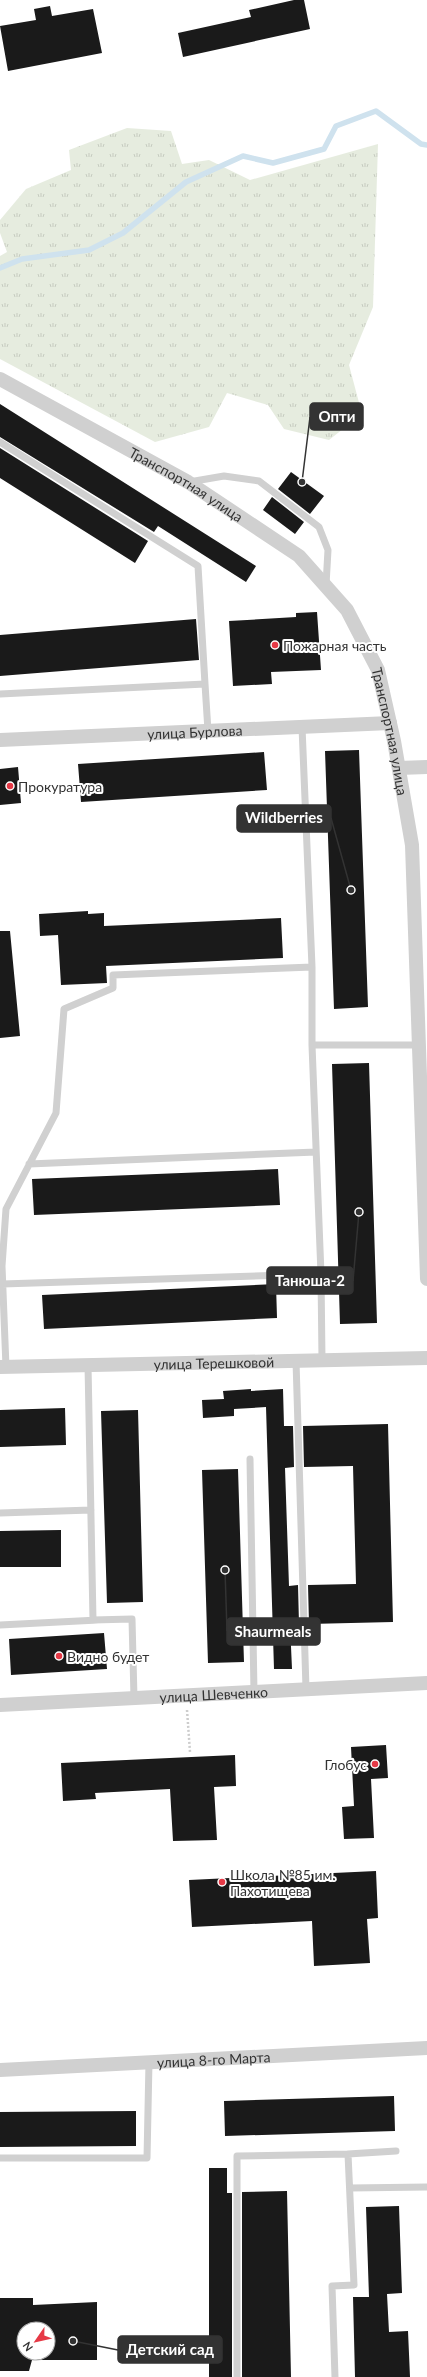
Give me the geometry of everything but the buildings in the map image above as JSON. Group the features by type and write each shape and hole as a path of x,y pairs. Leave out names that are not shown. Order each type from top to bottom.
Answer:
{"street":[{"name":"Транспортная улица","path":"0,379 188,482 299,556 347,610 378,670 399,768 412,845 427,1279"},
{"name":"улица Бурлова","path":"0,740 390,723"},
{"path":"399,768 427,767"},
{"name":"улица Терешковой","path":"3,1367 427,1358"},
{"name":"улица Шевченко","path":"0,1705 427,1683"},
{"name":"улица 8-го Марта","path":"0,2070 427,2048"}],"lane":[{"path":"0,442 198,566 208,731"},
{"path":"188,482 224,476 259,481 319,526 328,550 326,585"},
{"path":"0,694 206,684"},
{"path":"302,727 312,967 312,1045 321,1274 322,1360"},
{"path":"3,1367 1,1266 6,1209 56,1113 64,1009 113,988 113,975 312,967"},
{"path":"312,1045 419,1045"},
{"path":"29,1164 316,1152"},
{"path":"2,1284 321,1274"},
{"path":"296,1361 306,1689"},
{"path":"88,1365 94,1620 99,1620"},
{"path":"250,1459 254,1692"},
{"path":"0,1513 91,1510"},
{"path":"0,1625 132,1619 134,1698"},
{"path":"0,2158 147,2158 149,2062"},
{"path":"237,2377 237,2156 396,2152"},
{"path":"335,2377 332,2286 354,2285 348,2154"},
{"path":"350,2188 427,2187"}],"path":[{"path":"187,1696 190,1752"}],"green space":[{"path":"127,128 171,131 182,164 209,160 250,180 378,144 373,307 349,365 362,414 329,440 284,429 268,405 227,393 209,427 155,442 0,359 0,256 7,252 0,233 0,220 26,189 71,170 69,150"}],"waterway":[{"path":"0,268 22,259 89,250 123,233 186,182 243,156 273,163 324,149 336,126 376,111 421,144 427,145"}],"place":[{"name":"Опти","path":"302,482"},
{"name":"Пожарная часть","path":"275,645"},
{"name":"Прокуратура","path":"10,786"},
{"name":"Wildberries","path":"351,890"},
{"name":"Танюша-2","path":"359,1212"},
{"name":"Shaurmeals","path":"225,1570"},
{"name":"Видно будет","path":"59,1656"},
{"name":"Глобус","path":"375,1764"},
{"name":"Школа №85 им. Пахотищева","path":"222,1882"},
{"name":"Детский сад","path":"73,2341"}]}
